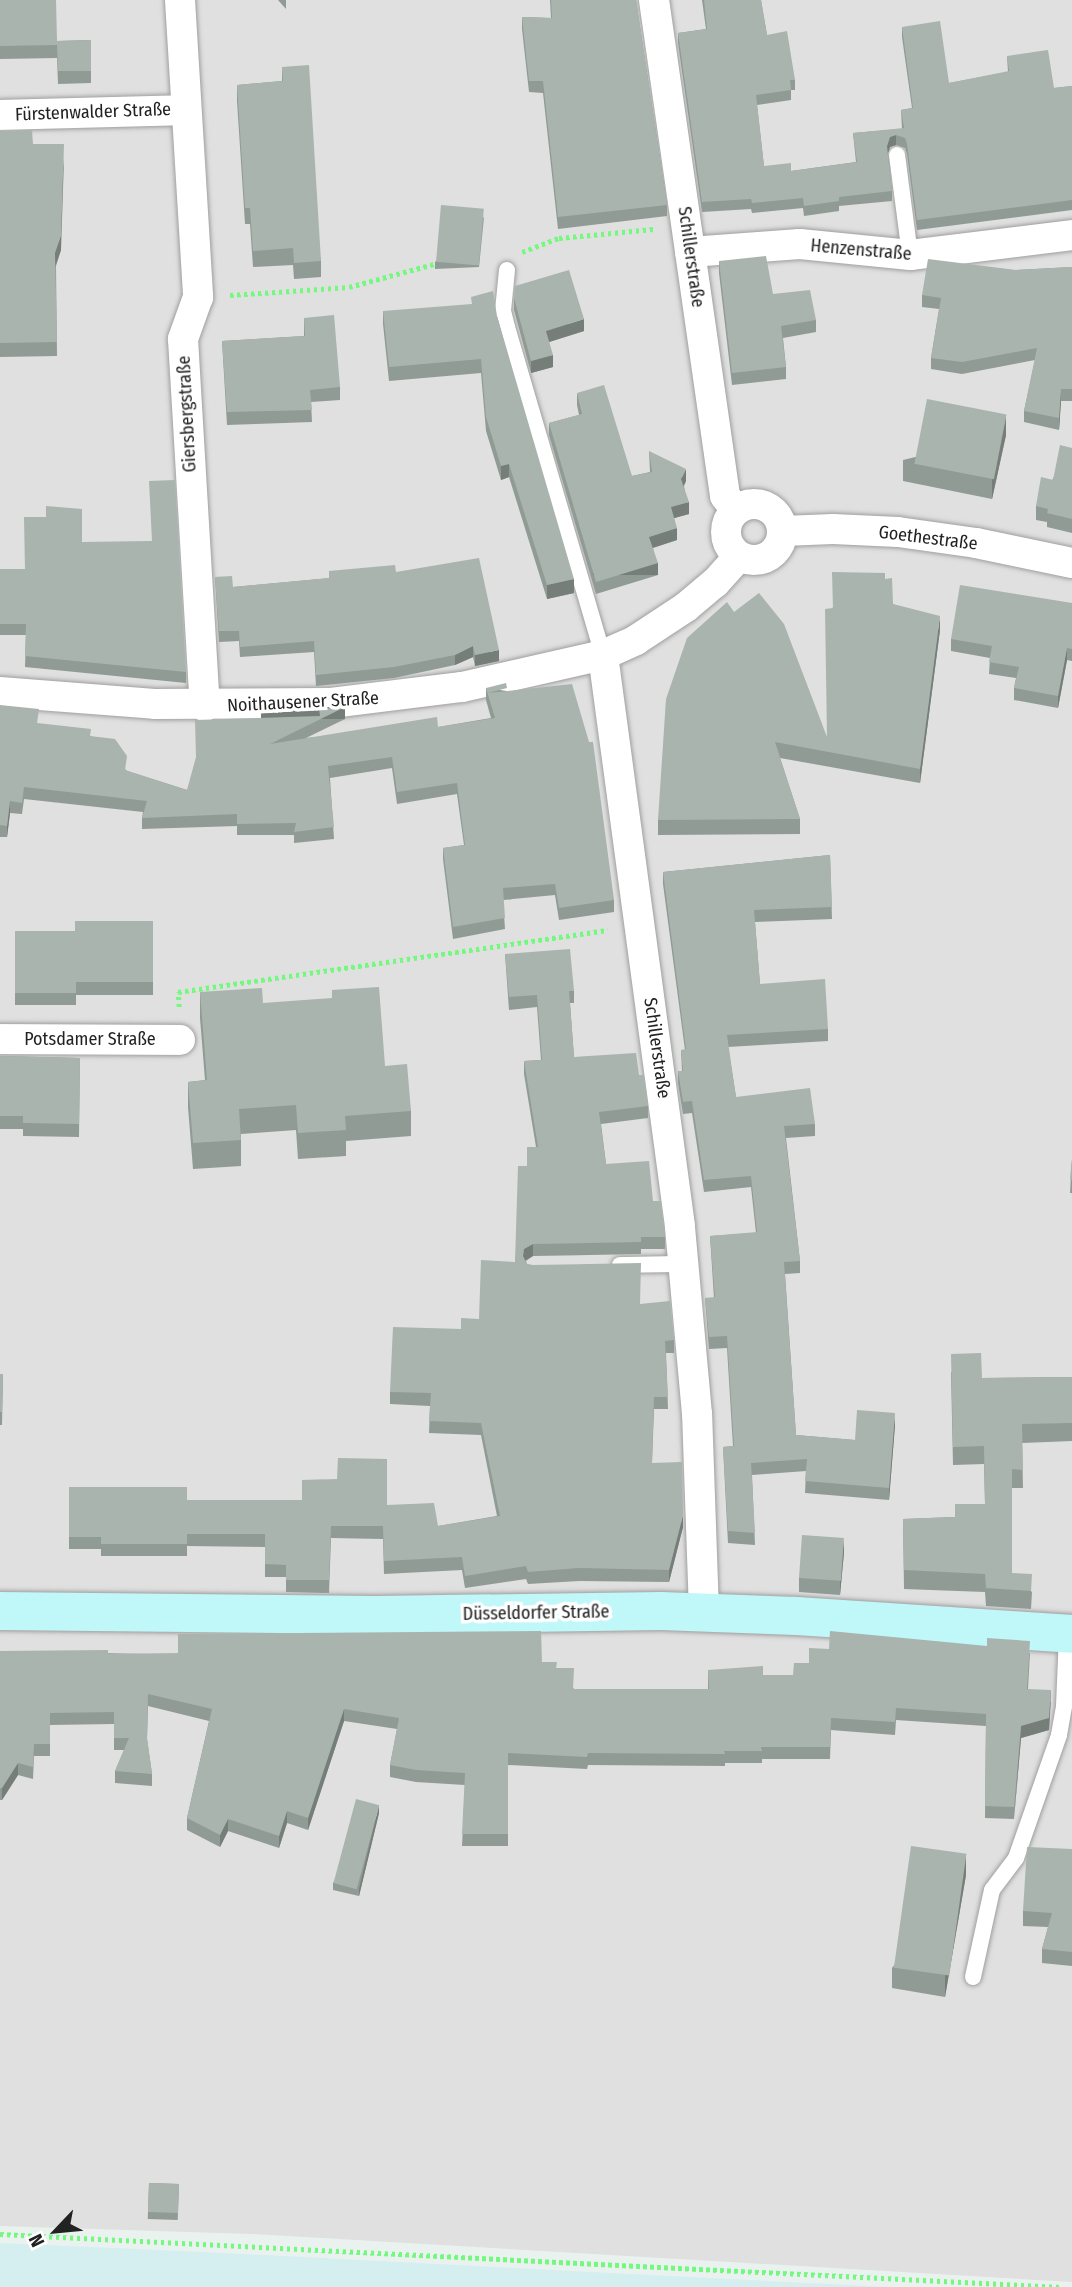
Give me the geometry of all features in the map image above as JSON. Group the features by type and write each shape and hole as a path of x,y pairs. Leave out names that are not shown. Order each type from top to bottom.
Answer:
{"street":[{"name":"Giersbergstraße","path":"180,0 198,297 183,339 205,706"},
{"name":"Schillerstraße","path":"654,0 725,496 736,510"},
{"name":"Fürstenwalder Straße","path":"0,115 186,110"},
{"name":"Henzenstraße","path":"688,239 910,255 1072,235"},
{"path":"745,505 766,506 781,520 783,531 774,553 763,559 750,560 739,556 727,539 726,528 736,510 745,505"},
{"name":"Goethestraße","path":"783,531 833,529 898,532 976,543 1072,563"},
{"path":"603,655 636,640 686,607 715,583 739,556"},
{"name":"Schillerstraße","path":"603,655 684,1264 697,1414 704,1612"},
{"name":"Noithausener Straße","path":"0,692 205,706 319,703 402,696 527,674 603,655"},
{"name":"Potsdamer Straße","path":"0,1039 180,1040"},
{"name":"Düsseldorfer Straße","path":"0,1611 375,1615 704,1612 1070,1634"}],"lane":[{"path":"897,155 910,255"},
{"path":"507,270 503,303 507,327 603,655"},
{"path":"602,1266 684,1264"},
{"path":"973,1977 992,1890 1016,1858 1059,1735 1070,1634"}],"path":[{"path":"507,270 523,252 550,240 688,239"},
{"path":"198,297 349,287 420,265 440,263"},
{"path":"180,1040 178,992 640,926"},
{"path":"0,2234 1062,2287"}],"shaded area":[{"path":"0,0 1072,0 1072,2282 252,2234 0,2226"},
{"path":"0,2243 203,2252 886,2287 0,2287"}],"building":[{"path":"0,0 56,0 57,41 91,40 91,71 58,71 57,45 0,46"},
{"path":"551,0 636,0 667,205 558,217 543,81 529,81 522,17 552,18"},
{"path":"704,0 761,0 767,35 787,31 795,80 790,80 791,90 756,95 764,166 791,163 791,171 857,162 853,133 904,128 901,110 913,108 902,27 940,21 949,83 1009,71 1007,56 1048,50 1054,88 1072,86 1072,200 917,220 907,144 905,138 896,135 890,137 887,146 892,191 839,197 839,201 804,206 803,198 752,203 751,199 702,202 678,33 707,29"},
{"path":"309,65 321,261 294,263 293,248 253,251 250,208 245,208 237,85 283,81 282,67"},
{"path":"32,130 33,144 64,144 61,236 55,253 57,342 0,343 0,131"},
{"path":"441,205 484,209 479,266 436,262"},
{"path":"766,256 773,294 810,290 816,320 781,326 786,367 732,373 719,261"},
{"path":"928,259 1016,270 1072,267 1072,389 1061,389 1059,418 1024,411 1037,348 962,362 931,358 941,298 922,295"},
{"path":"569,270 584,319 546,331 553,355 531,361 514,298 515,286"},
{"path":"493,291 497,316 574,579 547,585 509,464 501,466 486,417 481,359 389,367 383,311 472,304 471,297"},
{"path":"334,315 340,387 310,390 312,410 227,412 222,341 305,336 304,318"},
{"path":"604,385 632,476 652,472 649,451 686,469 681,479 689,502 671,507 677,528 649,537 658,563 596,582 549,423 582,414 577,393"},
{"path":"927,399 1007,414 994,479 914,464"},
{"path":"1060,445 1072,448 1072,519 1047,513 1048,509 1036,506 1041,477 1053,480"},
{"path":"175,480 186,672 25,656 26,624 0,624 0,569 25,569 24,517 46,517 46,506 82,509 82,542 152,541 149,481"},
{"path":"479,558 499,650 475,655 473,646 455,655 394,667 316,675 314,641 240,647 239,631 219,631 215,577 232,576 233,587 329,578 329,571 395,565 396,572"},
{"path":"832,572 885,573 885,579 892,578 893,604 940,616 920,769 775,742 800,819 658,820 666,699 687,638 727,602 734,612 759,593 784,624 827,737 825,609 833,608"},
{"path":"960,585 1072,603 1072,649 1067,648 1058,696 1014,688 1019,667 989,662 992,646 951,639"},
{"path":"506,683 507,688 488,693 572,684 589,742 593,742 614,900 559,908 555,884 503,888 505,918 453,927 443,848 465,845 457,783 397,792 392,757 328,766 334,827 294,832 296,823 237,824 237,814 142,818 147,801 24,787 22,803 10,801 7,826 0,825 0,705 39,709 37,723 91,729 90,736 115,739 127,756 125,770 187,790 196,757 195,720 320,716 319,709 345,707 270,744 437,717 438,727 495,718 486,688"},
{"path":"830,855 832,907 754,910 760,984 825,979 828,1029 727,1035 736,1097 810,1088 815,1124 784,1126 800,1261 784,1262 796,1435 855,1440 857,1410 895,1413 889,1488 805,1481 807,1459 751,1463 755,1533 728,1531 723,1447 734,1446 727,1336 709,1337 705,1298 715,1297 710,1236 757,1232 751,1176 704,1180 692,1101 683,1102 678,1071 683,1071 681,1050 686,1049 663,872"},
{"path":"75,921 153,921 153,982 76,982 76,993 15,993 15,931 75,931"},
{"path":"570,949 574,991 569,991 574,1057 636,1053 639,1075 644,1075 648,1106 599,1112 606,1164 649,1161 653,1201 661,1201 665,1237 641,1237 641,1242 533,1244 524,1249 523,1256 527,1264 533,1265 641,1263 640,1304 670,1301 674,1340 665,1341 668,1397 654,1397 652,1463 682,1462 683,1515 669,1570 580,1568 528,1572 526,1566 465,1576 462,1557 384,1561 383,1526 331,1526 329,1580 286,1580 286,1565 265,1564 265,1534 187,1534 187,1544 101,1544 101,1537 69,1537 69,1487 187,1487 187,1500 302,1500 302,1480 337,1479 338,1458 387,1459 387,1505 434,1503 438,1526 500,1516 481,1423 429,1421 431,1393 390,1392 393,1327 461,1329 461,1318 479,1319 481,1260 515,1262 518,1166 527,1166 527,1147 538,1147 524,1061 542,1060 537,995 509,997 505,954"},
{"path":"379,987 385,1066 407,1064 411,1111 345,1116 346,1130 298,1133 296,1105 239,1109 241,1140 193,1143 188,1082 207,1080 200,992 262,988 263,1003 332,998 332,990"},
{"path":"0,1056 80,1058 79,1124 23,1123 23,1116 0,1116"},
{"path":"981,1353 982,1378 1072,1377 1072,1423 1022,1424 1023,1470 1012,1469 1012,1573 1032,1574 1031,1591 986,1588 985,1574 904,1570 903,1519 955,1517 955,1504 985,1504 984,1446 953,1447 951,1354"},
{"path":"0,1374 3,1374 2,1412 0,1412"},
{"path":"802,1535 844,1538 841,1581 799,1578"},
{"path":"541,1631 542,1662 557,1662 556,1668 574,1668 573,1689 709,1689 708,1670 763,1666 763,1675 793,1675 794,1663 809,1663 809,1648 829,1649 830,1631 987,1646 987,1638 1030,1641 1027,1689 1051,1690 1049,1718 1021,1726 1014,1807 985,1806 986,1714 896,1708 895,1722 831,1718 830,1747 761,1747 762,1751 724,1751 725,1754 588,1753 587,1757 508,1753 508,1834 462,1834 465,1773 416,1770 390,1765 399,1718 344,1709 308,1818 287,1811 279,1836 228,1819 220,1835 187,1818 212,1709 148,1694 147,1738 152,1774 115,1771 129,1738 114,1738 114,1712 50,1713 50,1744 34,1744 33,1767 18,1763 0,1788 0,1651 108,1650 108,1654 178,1653 178,1634"},
{"path":"356,1799 379,1805 357,1889 333,1883"},
{"path":"911,1846 966,1854 949,1976 894,1968"},
{"path":"1027,1847 1072,1849 1072,1952 1042,1949 1052,1913 1023,1911"},
{"path":"149,2183 179,2184 178,2213 148,2212"}]}
